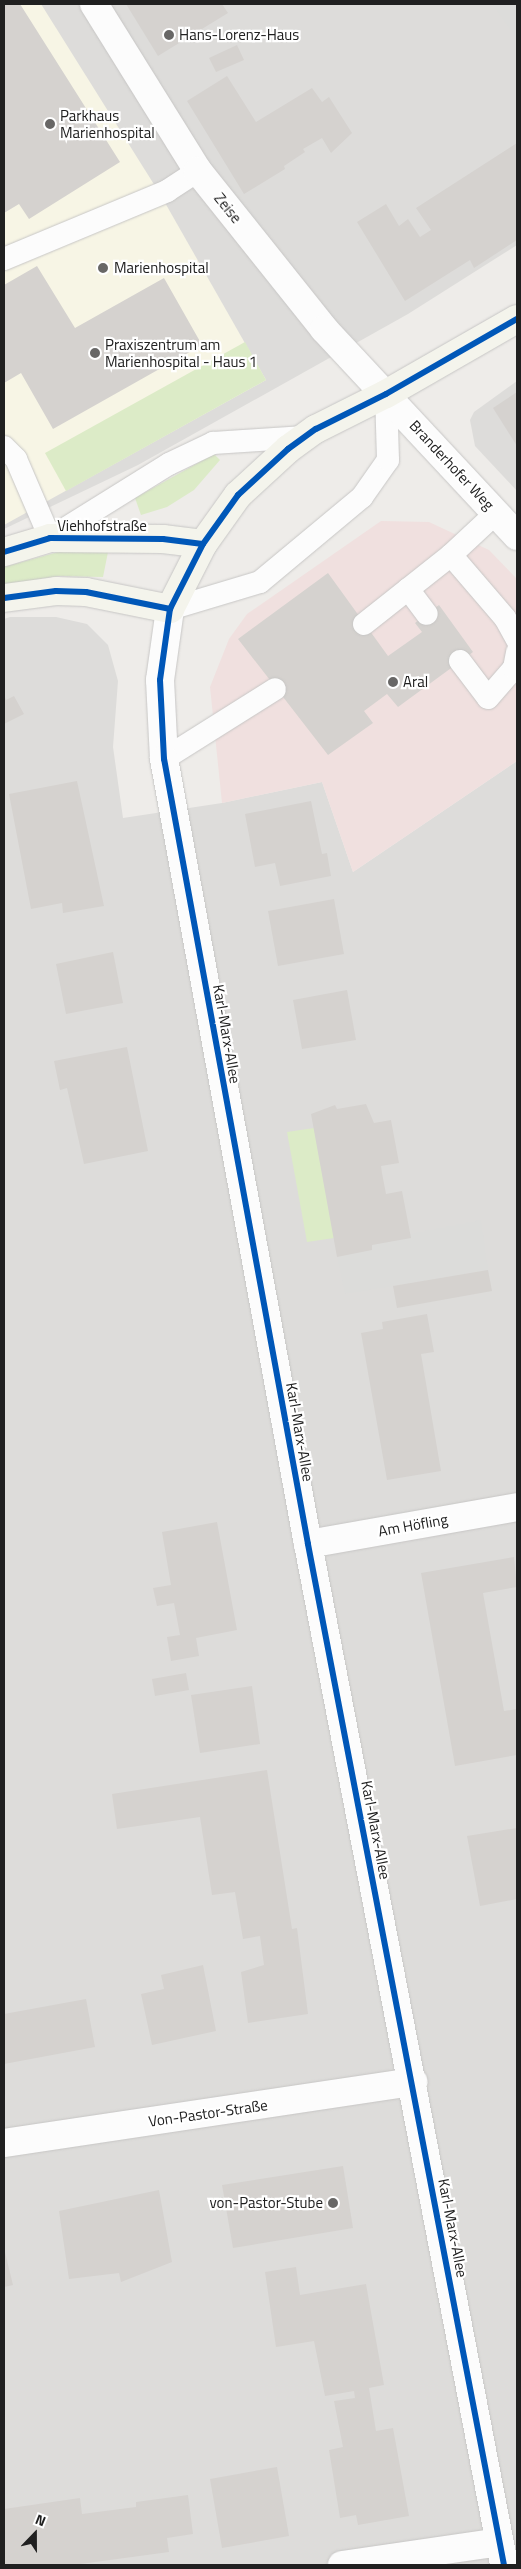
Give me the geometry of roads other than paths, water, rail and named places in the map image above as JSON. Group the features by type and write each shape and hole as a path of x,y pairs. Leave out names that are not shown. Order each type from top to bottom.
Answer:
{"main road":[{"name":"Karl-Marx-Allee","path":"170,609 202,544 238,495 305,437 386,394 517,318"},
{"name":"Viehhofstraße","path":"4,552 50,538 163,538 202,544"},
{"path":"4,598 56,591 86,592 170,609"}],"street":[{"name":"Zeise","path":"94,4 198,171 324,329 386,394"},
{"name":"Branderhofer Weg","path":"386,394 517,536"},
{"name":"Karl-Marx-Allee","path":"170,609 160,680 164,759 308,1544 413,2082 502,2553"},
{"name":"Am Höfling","path":"308,1544 517,1507"},
{"name":"Von-Pastor-Straße","path":"4,2143 413,2082"},
{"path":"342,2565 502,2553"}],"lane":[{"path":"4,259 167,191 198,171"},
{"path":"170,609 260,582 362,497 388,460 386,394"},
{"path":"4,448 16,459 50,538 169,464 213,443 305,437"},
{"path":"364,624 451,555 496,513"},
{"path":"451,555 505,618 517,640"},
{"path":"408,589 427,614"},
{"path":"460,661 488,698 514,668 517,652"},
{"path":"164,759 276,689"}],"place":[{"name":"Hans-Lorenz-Haus","path":"169,35"},
{"name":"Parkhaus Marienhospital","path":"50,124"},
{"name":"Marienhospital","path":"103,268"},
{"name":"Praxiszentrum am Marienhospital - Haus 1","path":"95,353"},
{"name":"Aral","path":"393,682"},
{"name":"von-Pastor-Stube","path":"333,2203"}]}
